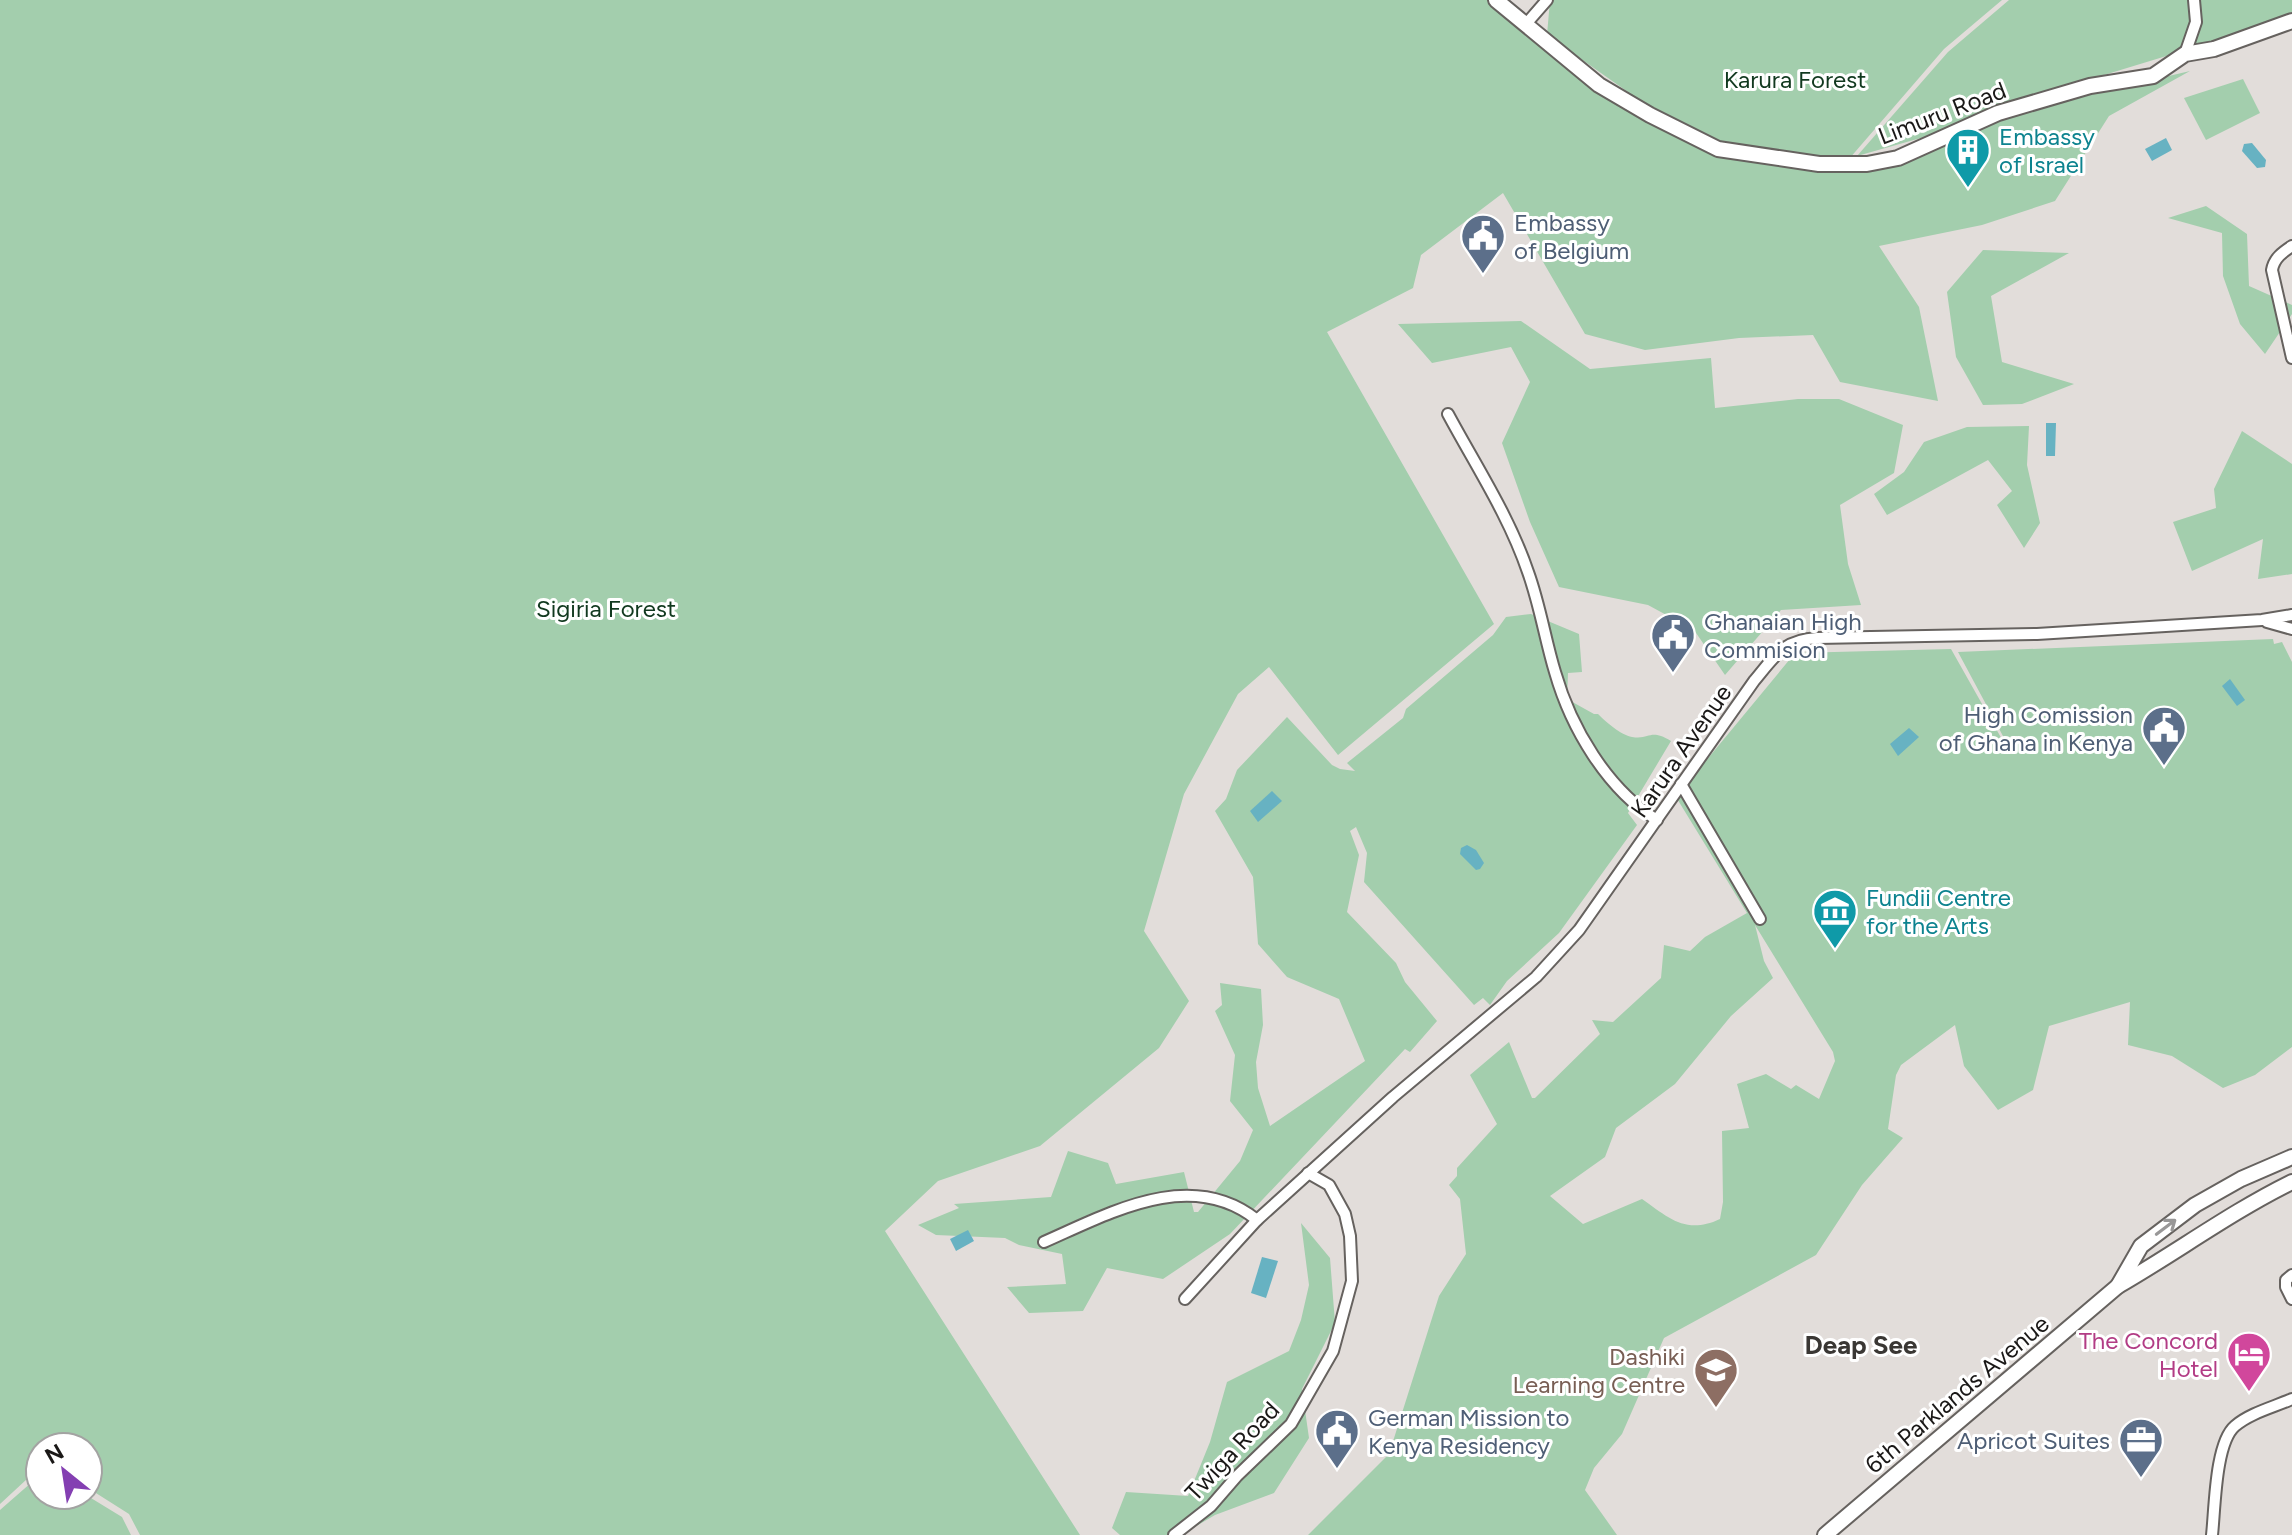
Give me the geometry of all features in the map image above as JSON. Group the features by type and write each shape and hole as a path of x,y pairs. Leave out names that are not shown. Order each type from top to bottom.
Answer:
{"main road":[{"name":"Limuru Road","path":"1496,0 1599,85 1650,115 1718,149 1819,164 1867,164 1898,158 1998,113 2090,86 2153,76 2185,54 2214,49 2292,21"},
{"name":"6th Parklands Avenue","path":"2118,1286 2141,1246 2195,1205 2241,1179 2292,1157"},
{"name":"6th Parklands Avenue","path":"1825,1535 2118,1286 2160,1262 2213,1225 2292,1182"}],"street":[{"path":"1526,24 1547,0"},
{"path":"2185,54 2196,22 2194,0"},
{"path":"2292,246 2280,254 2272,270 2292,358"},
{"path":"1448,414 1498,505 1528,572 1567,706 1602,766 1637,807 1657,820"},
{"name":"Karura Avenue","path":"1185,1299 1257,1220 1308,1173 1536,977 1579,930 1754,681 1779,651 1798,639 2037,634 2262,620 2292,615"},
{"name":"Karura Avenue","path":"2262,620 2292,629"},
{"path":"1681,784 1760,919"},
{"name":"Twiga Road","path":"1174,1535 1211,1506 1291,1424 1333,1351 1352,1281 1350,1236 1345,1214 1329,1185 1308,1173"},
{"path":"1044,1242 1116,1211 1169,1195 1196,1194 1237,1206 1257,1220"},
{"path":"2292,1275 2286,1280 2292,1299"},
{"path":"2212,1535 2221,1457 2228,1435 2236,1425 2292,1399"}],"green space":[{"name":"Sigiria Forest","path":"0,0 1499,0 1624,96 1652,109 1547,35 1550,0 2002,0 1944,49 1849,159 1825,167 1933,148 2025,110 2190,71 2109,116 2055,201 1982,225 1879,246 1919,307 1938,401 1840,382 1813,335 1739,338 1645,350 1585,334 1503,193 1421,255 1413,288 1327,332 1494,624 1338,755 1269,667 1238,694 1184,794 1144,931 1189,1001 1159,1048 1040,1146 938,1181 885,1231 1080,1535 140,1535 129,1514 104,1498 104,1431 24,1431 24,1482 0,1504"},
{"path":"2009,0 2292,0 2292,12 2245,32 1996,108 1935,134 1857,156 1948,52"},
{"path":"2243,79 2260,113 2206,140 2184,98"},
{"path":"2206,206 2247,234 2249,286 2292,305 2292,314 2265,354 2240,324 2223,276 2222,233 2168,218"},
{"path":"1983,250 2069,253 1991,296 2002,362 2074,384 2022,404 1983,405 1956,357 1947,292"},
{"path":"1521,321 1590,369 1711,358 1715,408 1798,399 1839,399 1903,425 1894,473 1840,505 1848,564 1861,605 1781,610 1725,675 1694,630 1648,605 1559,587 1530,522 1502,443 1530,382 1511,347 1432,363 1398,324"},
{"path":"2029,426 2027,465 2040,523 2024,548 1997,505 2012,491 1988,460 1887,515 1874,494 1904,472 1924,442 1967,427"},
{"path":"2242,431 2292,464 2292,574 2258,579 2263,539 2192,571 2173,522 2216,508 2214,489"},
{"path":"1531,614 1579,634 1582,672 1568,673 1567,699 1598,714 1628,736 1658,735 1671,741 1628,813 1637,825 1559,933 1507,981 1490,1005 1483,998 1474,1005 1364,882 1367,853 1356,827 1350,831 1359,855 1347,912 1396,963 1405,982 1437,1021 1410,1052 1405,1049 1230,1234 1163,1279 1107,1268 1083,1311 1029,1313 1007,1287 1066,1284 1062,1254 1019,1245 1005,1238 936,1235 918,1225 959,1208 954,1204 1051,1197 1068,1151 1108,1163 1116,1184 1184,1172 1194,1212 1198,1212 1240,1161 1253,1130 1230,1101 1235,1055 1215,1011 1222,1005 1220,983 1261,989 1263,1025 1256,1062 1258,1088 1270,1126 1365,1061 1339,999 1287,977 1258,944 1253,877 1215,811 1226,799 1237,770 1287,717 1332,765 1355,771 1347,763 1403,718 1406,709 1493,635 1506,617"},
{"path":"2273,639 2274,644 2282,642 2292,662 2292,1047 2255,1075 2223,1088 2172,1056 2128,1045 2130,1002 2049,1026 2033,1090 1998,1110 1964,1066 1955,1025 1901,1065 1896,1075 1888,1129 1903,1138 1862,1185 1816,1255 1664,1338 1622,1434 1594,1468 1585,1490 1617,1535 1308,1535 1389,1454 1439,1296 1466,1254 1460,1199 1449,1185 1457,1176 1457,1168 1497,1124 1470,1075 1509,1042 1532,1098 1535,1098 1600,1034 1592,1020 1613,1022 1661,978 1664,945 1690,951 1705,937 1747,913 1676,797 1795,653 1951,649 2011,751 1958,652","holes":["1755,925 1833,1052 1835,1061 1819,1099 1796,1085 1791,1089 1766,1074 1737,1084 1749,1128 1722,1131 1723,1202 1720,1219 1708,1224 1687,1225 1670,1218 1642,1199 1583,1224 1550,1196 1605,1157 1616,1128 1675,1084 1731,1016 1773,978 1764,961"]},
{"path":"1301,1223 1330,1258 1335,1323 1302,1389 1309,1438 1274,1493 1215,1515 1181,1535 1120,1535 1112,1528 1126,1492 1188,1496 1210,1442 1227,1382 1289,1351 1301,1320 1309,1285"},
{"path":"24,1489 24,1511 104,1511 104,1506 122,1517 131,1535 0,1535 0,1510"}],"water":[{"path":"2166,138 2172,150 2152,161 2145,149"},
{"path":"2252,143 2266,160 2265,167 2257,168 2242,151 2244,144"},
{"path":"2046,423 2056,423 2055,456 2046,456"},
{"path":"2230,679 2245,700 2237,706 2222,686"},
{"path":"1909,728 1919,737 1898,756 1890,744"},
{"path":"1272,791 1282,801 1258,822 1250,811"},
{"path":"1467,845 1476,850 1484,863 1480,869 1476,870 1460,854 1461,848"},
{"path":"968,1230 974,1241 956,1251 950,1239"},
{"path":"1262,1257 1278,1261 1266,1298 1251,1293"}],"place":[{"name":"Embassy of Israel","path":"1968,189"},
{"name":"Embassy of Belgium","path":"1483,275"},
{"name":"Ghanaian High Commision","path":"1673,674"},
{"name":"High Comission of Ghana in Kenya","path":"2164,767"},
{"name":"Fundii Centre for the Arts","path":"1835,950"},
{"name":"The Concord Hotel","path":"2249,1393"},
{"name":"Dashiki Learning Centre","path":"1716,1409"},
{"name":"German Mission to Kenya Residency","path":"1337,1470"},
{"name":"Apricot Suites","path":"2141,1479"}],"district":[{"name":"Deap See","path":"1861,1345"}],"park label":[{"name":"Karura Forest","path":"1795,79"}]}
